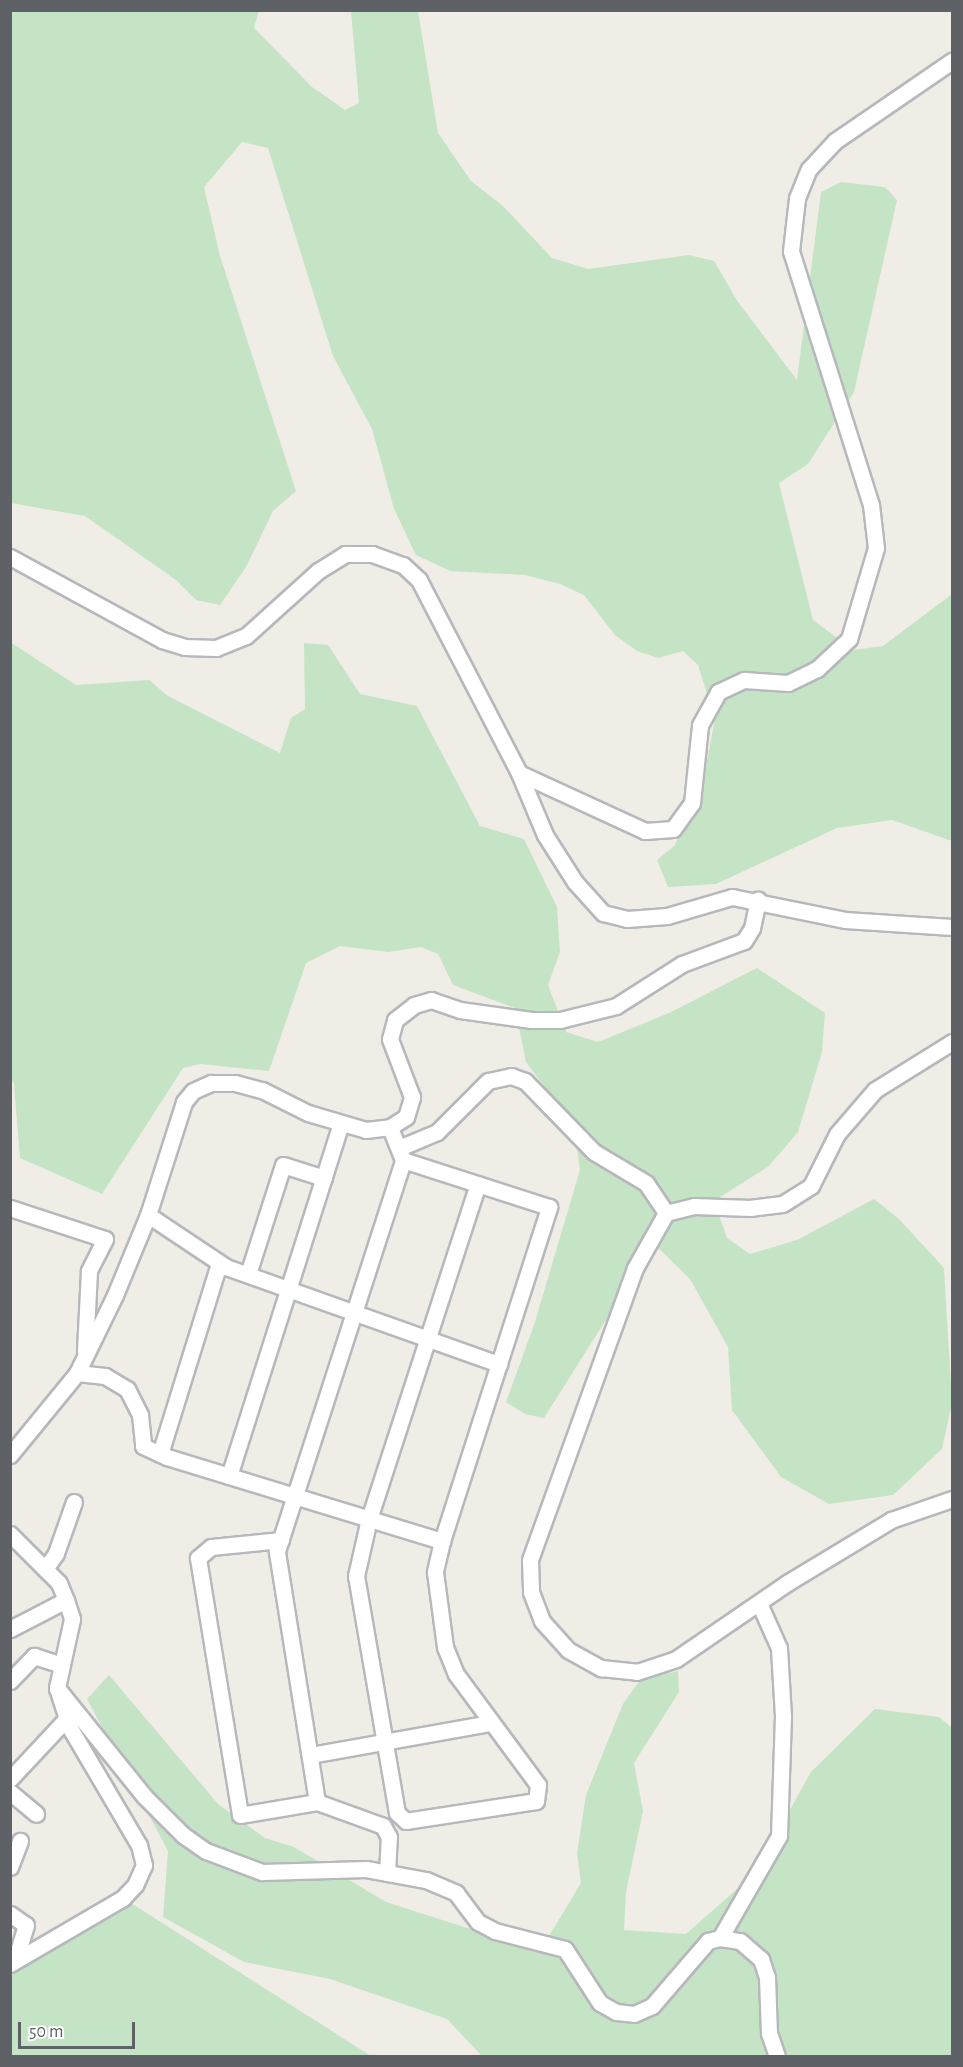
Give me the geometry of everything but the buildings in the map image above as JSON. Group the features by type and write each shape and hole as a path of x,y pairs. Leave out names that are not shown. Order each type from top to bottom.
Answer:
{"street":[{"path":"519,773 645,831 674,829 692,803 700,725 718,692 744,680 788,683 817,669 849,639 860,612 876,548 871,505 791,251 797,198 808,169 835,141 952,61"},
{"path":"10,557 162,640 185,647 216,648 246,636 318,571 345,554 372,554 403,565 419,580 519,773 545,835 575,882 603,913 627,919 667,916 732,897 758,900 845,920 952,927"},
{"path":"10,1455 77,1373 148,1215 184,1102 194,1091 211,1083 235,1083 262,1089 308,1113 341,1123 366,1130 390,1127 406,1116 412,1097 390,1039 394,1020 414,1005 431,999 460,1010 531,1020 560,1020 616,1006 682,964 744,941 752,928 758,900"},
{"path":"952,1042 875,1090 837,1134 811,1186 782,1204 751,1208 694,1206 666,1213 635,1268 530,1560 531,1592 542,1621 568,1650 601,1668 637,1672 676,1659 759,1603 891,1520 952,1499"},
{"path":"401,1154 437,1132 488,1081 511,1076 525,1081 594,1152 646,1183 666,1213"},
{"path":"229,1476 341,1123"},
{"path":"317,1802 278,1551 355,1312 401,1154 390,1127"},
{"path":"401,1154 477,1184 549,1207 442,1541 435,1572 445,1647 456,1674 490,1724 538,1785 536,1801 406,1821 397,1813 356,1576 369,1519 477,1184"},
{"path":"248,1274 283,1165 324,1178"},
{"path":"10,1208 105,1239 89,1271 85,1357"},
{"path":"148,1215 219,1263 499,1364"},
{"path":"160,1454 219,1263"},
{"path":"77,1373 105,1376 127,1389 140,1415 143,1446 160,1454 442,1541"},
{"path":"45,1569 56,1553 74,1502"},
{"path":"10,1534 59,1583 66,1600 72,1619 57,1688 67,1718 139,1845 144,1865 123,1898 17,1957"},
{"path":"281,1540 211,1547 198,1558 240,1815 317,1802 383,1826 389,1837 387,1873"},
{"path":"10,1629 66,1600"},
{"path":"57,1688 144,1796 183,1835 206,1851 262,1872 356,1869 426,1880 456,1893 478,1922 495,1931 565,1949 600,2003 616,2012 634,2014 652,2006 697,1951 720,1938 779,1836 783,1716 779,1648 759,1603"},
{"path":"10,1681 34,1656 62,1665"},
{"path":"10,1779 67,1718"},
{"path":"310,1755 386,1740 490,1724"},
{"path":"10,1792 36,1814"},
{"path":"10,1867 20,1841"},
{"path":"10,1914 26,1924 17,1957"},
{"path":"720,1938 740,1941 761,1959 767,1977 769,2033 777,2056"}],"green space":[{"path":"11,11 259,11 254,28 312,87 345,110 359,103 351,11 418,11 438,133 471,181 503,206 552,258 588,269 689,255 714,261 738,302 797,380 821,192 841,182 885,187 897,200 854,392 808,464 779,483 813,620 853,650 883,646 952,594 952,841 892,820 837,828 716,884 668,887 657,860 674,846 700,797 715,719 698,665 683,651 658,658 637,651 615,635 584,595 560,584 525,575 450,571 416,555 394,509 372,429 333,356 268,148 242,142 204,187 220,256 296,491 273,511 246,567 220,605 196,600 176,580 85,516 11,503"},
{"path":"10,642 76,685 149,680 168,696 280,753 291,718 305,709 304,643 328,645 360,694 417,706 480,826 524,839 557,907 560,952 548,985 566,1032 598,1042 669,1013 757,968 825,1013 822,1052 798,1132 769,1166 714,1201 727,1238 750,1254 797,1240 874,1199 899,1219 944,1268 952,1403 942,1449 893,1495 829,1504 781,1477 732,1410 728,1347 690,1279 646,1236 609,1315 544,1418 525,1414 506,1402 534,1325 580,1170 576,1140 568,1118 526,1062 515,1008 453,985 438,954 421,947 388,952 340,946 306,963 269,1071 200,1064 183,1068 102,1194 20,1158 14,1084 10,1078"},
{"path":"678,1671 679,1692 634,1763 643,1811 626,1892 624,1930 686,1934 754,1874 811,1772 875,1709 939,1717 952,1728 952,2056 482,2056 447,2019 330,1979 244,1962 163,1917 168,1851 87,1699 109,1675 218,1804 265,1838 294,1847 386,1902 526,1947 546,1941 581,1883 577,1853 586,1795 623,1704 640,1680"},
{"path":"123,1898 371,2056 11,2056 10,1978 29,1954"}]}
